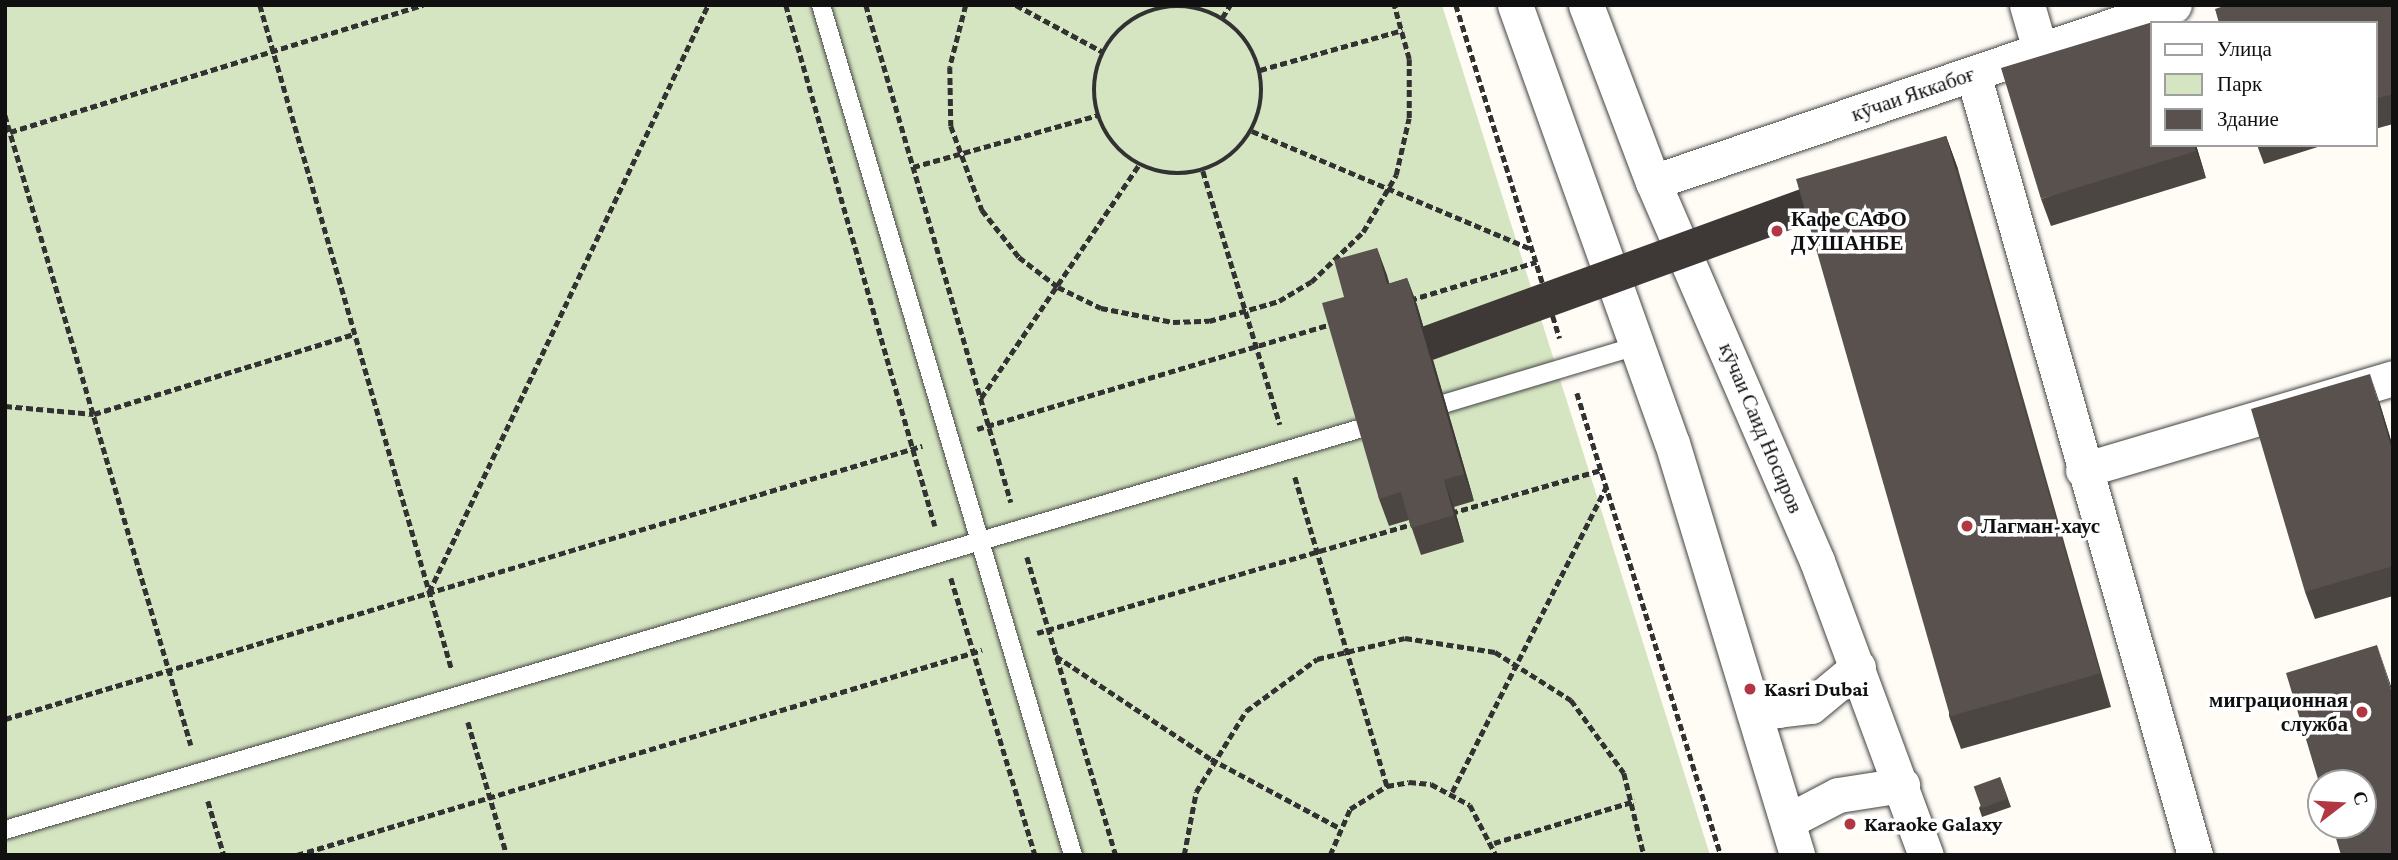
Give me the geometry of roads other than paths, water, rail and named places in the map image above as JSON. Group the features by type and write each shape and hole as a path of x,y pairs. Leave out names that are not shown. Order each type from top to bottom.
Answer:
{"street":[{"path":"1515,5 1637,346 1797,855"},
{"name":"кӯчаи Саид Носиров","path":"1586,5 1653,182 1751,401 1858,667 1926,855"},
{"path":"2027,5 2040,50"},
{"name":"кӯчаи Яккабоғ","path":"1653,182 2174,5"},
{"path":"1973,74 2083,470 2195,855"},
{"path":"2083,470 2393,378"},
{"path":"1751,702 1778,710 1811,706 1858,667"},
{"path":"1788,821 1838,795 1902,785"}],"lane":[{"path":"821,5 1073,855"},
{"path":"5,830 1637,346"}],"place":[{"name":"Кафе САФО ДУШАНБЕ","path":"1777,231"},
{"name":"Лагман-хаус","path":"1967,526"},
{"name":"Kasri Dubai","path":"1750,689"},
{"name":"миграционная служба","path":"2362,712"},
{"name":"Karaoke Galaxy","path":"1850,824"}]}
